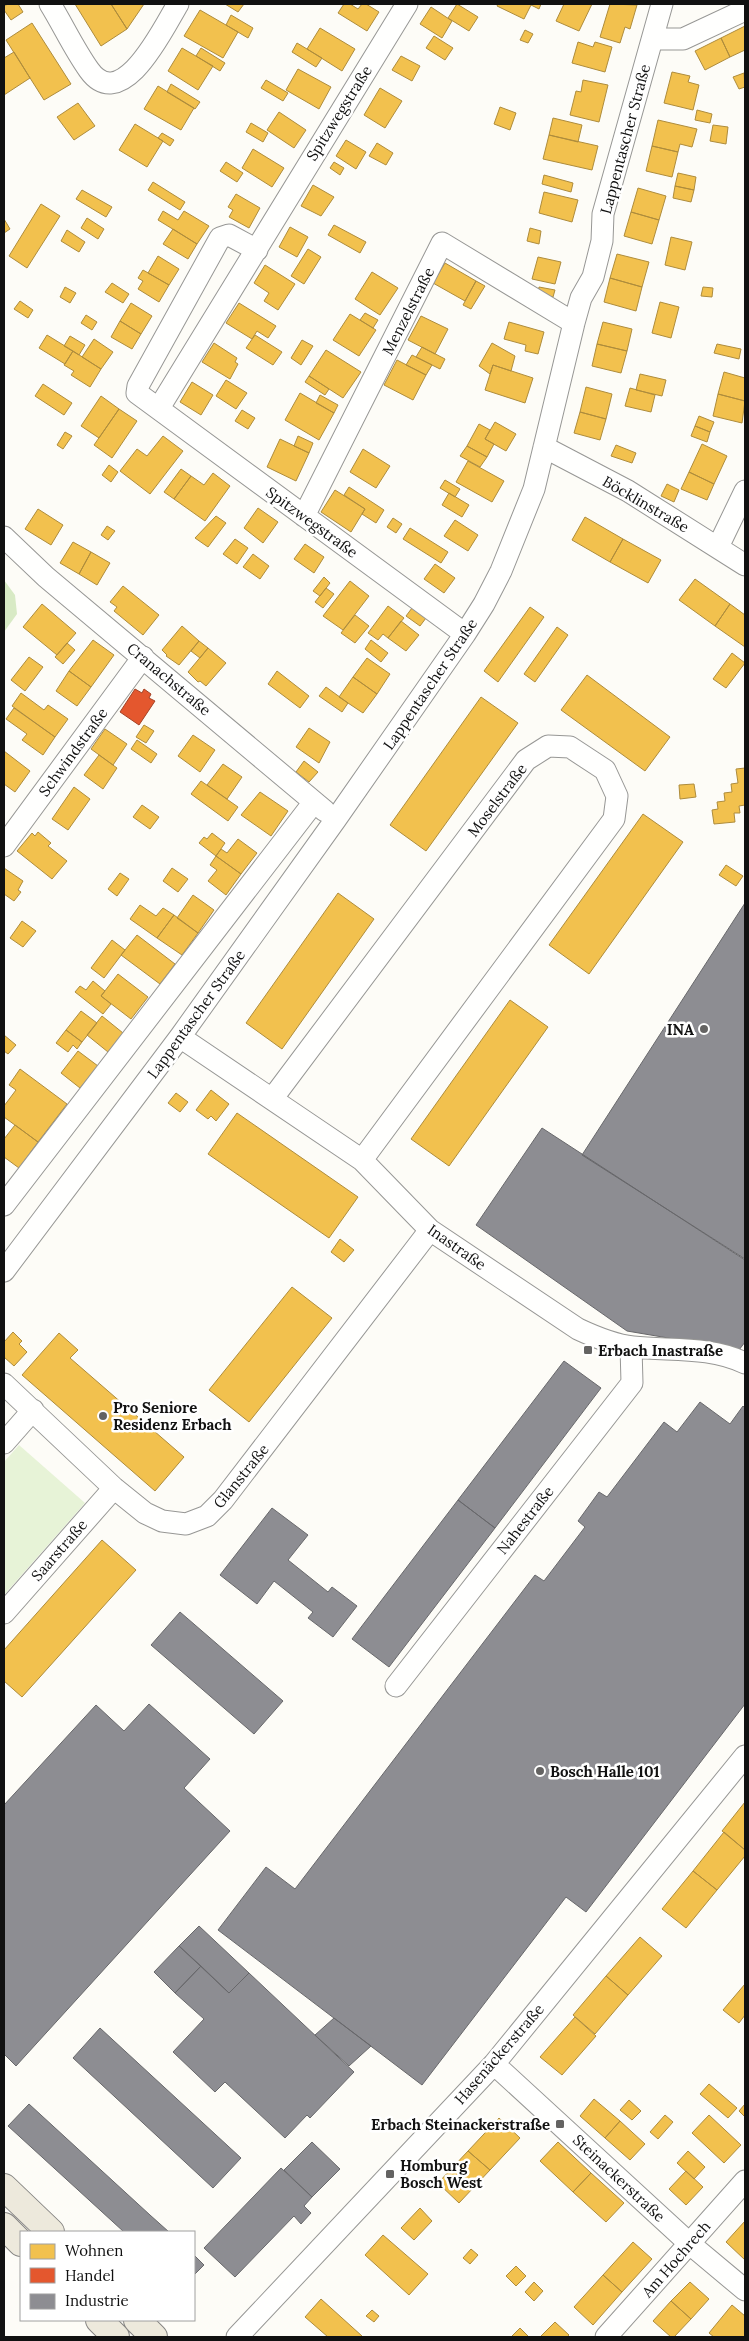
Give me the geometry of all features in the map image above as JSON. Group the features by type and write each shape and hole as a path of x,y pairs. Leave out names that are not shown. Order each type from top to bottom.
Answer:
{"main road":[{"path":"4,2187 50,2231"},
{"path":"4,2226 20,2242"},
{"path":"100,2321 116,2337"},
{"path":"138,2321 154,2337"}],"street":[{"path":"50,4 89,71 98,80 107,82 118,81 130,76 145,57 178,4"},
{"name":"Spitzwegstraße","path":"160,408 407,4"},
{"name":"Lappentascher Straße","path":"4,1271 180,1037 336,819 465,634 501,571 534,489 574,323 581,298 593,277 602,241 603,214 662,4"},
{"path":"652,39 682,39 745,10"},
{"name":"Spitzwegstraße","path":"257,250 229,235 220,238 138,386 137,393 160,408 465,634"},
{"name":"Menzelstraße","path":"304,516 442,243 574,323"},
{"name":"Böcklinstraße","path":"544,447 628,491 745,565"},
{"path":"718,547 745,491"},
{"name":"Cranachstraße","path":"4,537 46,577 336,819"},
{"name":"Schwindstraße","path":"4,846 143,657"},
{"name":"Moselstraße","path":"272,1099 526,760 548,746 570,747 605,770 617,796 614,819 362,1160"},
{"path":"4,1205 314,802"},
{"name":"Inastraße","path":"180,1037 362,1160 430,1230 578,1329 600,1339 631,1347 692,1349 731,1356 745,1363"},
{"name":"Glanstraße","path":"4,1384 114,1488 144,1513 162,1521 186,1524 207,1516 223,1500 430,1230"},
{"name":"Nahestraße","path":"396,1686 632,1383 631,1347"},
{"path":"4,1443 33,1410"},
{"name":"Saarstraße","path":"4,1613 114,1488"},
{"name":"Hasenäckerstraße","path":"238,2337 494,2064 745,1756"},
{"name":"Steinackerstraße","path":"494,2064 690,2244 745,2290"},
{"name":"Am Hochrech","path":"606,2337 745,2181"}],"green space":[{"path":"4,580 15,595 17,614 4,632"},
{"path":"19,1445 85,1503 4,1595 4,1462"}],"building: Wohnen":[{"path":"18,4 23,12 11,20 4,10 4,6"},
{"path":"75,4 111,4 127,29 101,46"},
{"path":"111,4 144,4 127,29"},
{"path":"225,4 244,4 238,12"},
{"path":"344,4 350,4 358,9 362,4 366,4 379,12 367,31 338,13"},
{"path":"457,4 478,17 469,31 448,18"},
{"path":"498,4 541,4 539,9 531,5 524,19 497,6"},
{"path":"564,4 592,4 579,31 556,21"},
{"path":"610,4 637,5 630,29 625,27 620,43 600,37"},
{"path":"431,7 452,21 442,38 420,24"},
{"path":"200,10 238,32 223,58 184,36"},
{"path":"231,15 253,28 248,38 226,25"},
{"path":"32,23 71,84 44,100 6,40"},
{"path":"745,26 745,50 730,57 721,38"},
{"path":"320,28 355,49 342,71 307,49"},
{"path":"525,30 533,34 528,43 520,40"},
{"path":"434,36 453,48 445,60 426,48"},
{"path":"721,38 730,57 705,70 695,51"},
{"path":"578,42 593,47 595,42 612,47 605,72 572,63"},
{"path":"297,43 322,58 316,67 292,52"},
{"path":"182,48 213,66 198,90 168,71"},
{"path":"201,48 225,63 220,71 196,56"},
{"path":"14,52 30,78 4,95 4,58"},
{"path":"401,56 420,66 412,81 392,70"},
{"path":"298,69 331,87 319,109 286,90"},
{"path":"672,72 690,76 688,82 699,85 693,110 664,103"},
{"path":"744,73 745,87 739,89 733,77"},
{"path":"266,80 288,93 283,101 261,88"},
{"path":"583,80 608,85 599,122 570,115 576,91 581,92"},
{"path":"171,84 200,102 195,109 167,92"},
{"path":"158,86 194,108 181,130 144,109"},
{"path":"380,88 402,101 385,128 364,115"},
{"path":"78,103 95,126 74,140 57,117"},
{"path":"500,107 516,113 510,130 494,124"},
{"path":"697,110 712,114 710,123 695,120"},
{"path":"279,112 306,130 294,148 267,130"},
{"path":"553,118 582,125 578,142 549,135"},
{"path":"658,120 697,129 692,147 680,144 678,152 652,146"},
{"path":"251,123 268,133 263,142 246,132"},
{"path":"135,124 163,141 147,167 119,150"},
{"path":"713,125 728,127 726,144 710,141"},
{"path":"162,133 174,140 170,146 158,138"},
{"path":"549,135 598,146 592,170 543,159"},
{"path":"346,140 366,152 356,169 336,156"},
{"path":"377,143 393,153 386,165 369,156"},
{"path":"652,146 678,152 672,177 646,171"},
{"path":"253,149 284,168 272,187 242,168"},
{"path":"226,162 243,173 237,182 220,171"},
{"path":"334,162 344,168 340,175 330,168"},
{"path":"678,173 696,177 694,190 675,186"},
{"path":"544,175 573,183 571,192 542,184"},
{"path":"153,182 185,202 180,210 148,190"},
{"path":"313,185 334,197 321,216 301,206"},
{"path":"675,186 694,190 691,202 673,198"},
{"path":"638,188 666,196 659,220 631,212"},
{"path":"82,190 112,207 106,217 76,199"},
{"path":"544,192 578,200 572,222 539,213"},
{"path":"236,194 260,208 249,228 229,217 233,210 228,207"},
{"path":"41,204 60,216 27,268 9,256"},
{"path":"163,211 178,220 184,211 209,226 197,244 158,220"},
{"path":"631,212 659,220 652,244 624,236"},
{"path":"87,218 104,229 98,239 81,228"},
{"path":"4,219 10,229 4,233"},
{"path":"334,225 366,242 360,253 328,235"},
{"path":"290,227 308,237 297,257 279,247"},
{"path":"530,228 541,231 539,244 527,241"},
{"path":"173,229 197,244 188,259 163,244"},
{"path":"67,230 85,242 79,252 61,241"},
{"path":"671,237 692,242 685,270 665,265"},
{"path":"308,249 321,257 304,284 291,276"},
{"path":"617,254 649,262 642,287 610,278"},
{"path":"158,256 179,269 169,285 148,273"},
{"path":"538,257 561,262 555,284 532,279"},
{"path":"445,263 476,281 465,301 433,283"},
{"path":"265,265 295,284 278,310 264,301 269,293 254,283"},
{"path":"143,270 169,285 159,302 138,289 143,281 138,278"},
{"path":"372,272 398,288 380,315 355,299"},
{"path":"610,278 642,287 636,311 604,302"},
{"path":"476,281 485,286 471,309 463,305"},
{"path":"112,283 129,294 123,303 105,292"},
{"path":"65,287 76,293 70,303 60,297"},
{"path":"539,287 555,290 553,297 538,294"},
{"path":"703,287 713,288 712,297 701,296"},
{"path":"20,301 33,310 28,318 14,309"},
{"path":"660,302 679,307 671,338 652,333"},
{"path":"131,303 152,316 141,334 120,321"},
{"path":"239,303 276,326 268,338 257,331 252,339 226,323"},
{"path":"365,313 378,320 373,328 360,320"},
{"path":"350,314 376,330 359,356 333,340"},
{"path":"86,315 97,322 92,330 81,323"},
{"path":"421,316 448,329 435,354 408,340"},
{"path":"120,321 141,334 132,349 111,337"},
{"path":"509,322 544,332 538,354 525,351 526,345 504,339"},
{"path":"603,322 632,329 627,351 597,344"},
{"path":"47,335 73,351 65,364 39,348"},
{"path":"255,335 282,352 273,365 246,348"},
{"path":"70,336 85,345 79,355 64,346"},
{"path":"94,339 113,352 101,369 82,357"},
{"path":"302,340 313,346 301,365 291,358"},
{"path":"214,343 237,358 235,362 238,364 230,379 202,362"},
{"path":"492,343 515,356 511,371 493,365 490,374 479,366"},
{"path":"597,344 627,351 621,373 592,366"},
{"path":"717,344 741,349 739,359 714,353"},
{"path":"422,347 445,359 440,369 416,357"},
{"path":"326,350 361,372 343,398 309,376"},
{"path":"73,351 101,369 90,387 71,375 74,371 64,365"},
{"path":"412,355 432,365 426,375 406,365"},
{"path":"397,360 426,375 413,400 384,385"},
{"path":"493,365 533,378 525,403 485,390"},
{"path":"724,372 745,378 745,401 718,394"},
{"path":"640,374 666,380 662,396 636,390"},
{"path":"309,376 329,389 325,395 305,382"},
{"path":"226,380 247,393 236,409 216,396"},
{"path":"192,382 213,395 201,415 180,402"},
{"path":"43,384 72,403 64,415 35,396"},
{"path":"586,387 612,394 606,419 580,412"},
{"path":"630,388 655,395 651,412 625,406"},
{"path":"300,393 334,413 319,440 285,420"},
{"path":"718,394 745,401 742,423 713,416"},
{"path":"320,395 338,405 334,413 316,403"},
{"path":"101,396 119,409 99,438 81,426"},
{"path":"119,409 137,421 112,458 94,445"},
{"path":"242,410 255,418 248,429 235,421"},
{"path":"580,412 606,419 600,440 574,433"},
{"path":"699,416 714,422 710,432 695,426"},
{"path":"495,422 516,434 506,451 485,439"},
{"path":"479,424 490,430 485,439 494,444 487,457 467,446"},
{"path":"695,426 710,432 707,442 691,436"},
{"path":"65,432 72,436 63,449 57,445"},
{"path":"163,436 183,451 150,494 120,471 137,449 147,456"},
{"path":"298,436 313,443 309,453 294,446"},
{"path":"280,439 309,453 296,481 267,467"},
{"path":"702,444 727,456 714,484 689,472"},
{"path":"616,445 636,453 632,463 611,456"},
{"path":"467,446 487,457 480,467 460,456"},
{"path":"363,449 390,466 376,488 350,472"},
{"path":"468,461 504,481 492,502 456,482"},
{"path":"109,465 118,472 111,482 102,475"},
{"path":"181,469 191,476 174,499 164,492"},
{"path":"689,472 714,484 707,500 681,489"},
{"path":"213,473 230,486 205,521 174,499 191,476 204,485"},
{"path":"445,480 460,489 455,497 440,488"},
{"path":"667,484 679,490 674,502 661,496"},
{"path":"349,487 384,510 376,523 362,514 365,509 344,495"},
{"path":"335,490 365,509 351,532 321,512"},
{"path":"449,493 469,505 462,517 442,505"},
{"path":"258,508 278,522 263,543 244,528"},
{"path":"38,509 63,525 51,545 25,529"},
{"path":"216,516 226,523 208,547 195,538"},
{"path":"585,517 623,539 610,562 572,540"},
{"path":"393,518 402,524 396,533 387,527"},
{"path":"455,520 478,535 468,551 444,536"},
{"path":"107,526 115,531 108,540 101,535"},
{"path":"410,528 448,552 441,563 403,539"},
{"path":"235,539 248,548 237,564 223,554"},
{"path":"623,539 661,560 648,583 610,562"},
{"path":"73,542 91,552 79,574 60,563"},
{"path":"305,544 324,557 314,573 294,559"},
{"path":"91,552 110,563 97,585 79,574"},
{"path":"253,554 269,566 260,579 243,567"},
{"path":"435,564 455,578 444,593 424,579"},
{"path":"324,577 330,583 320,596 313,591"},
{"path":"695,579 730,604 715,626 679,600"},
{"path":"350,581 369,596 343,630 323,616"},
{"path":"123,586 159,615 143,635 114,611 117,607 110,602"},
{"path":"326,588 334,594 323,608 315,602"},
{"path":"42,604 76,633 57,655 23,627"},
{"path":"730,604 745,615 745,647 715,626"},
{"path":"388,606 404,618 388,638 383,634 378,640 368,633"},
{"path":"530,607 544,617 498,682 484,671"},
{"path":"412,608 426,618 420,626 406,616"},
{"path":"355,615 369,626 355,643 341,633"},
{"path":"401,621 419,635 406,651 388,638"},
{"path":"182,626 199,641 179,665 166,656 162,650"},
{"path":"557,627 568,635 535,682 524,674"},
{"path":"93,640 114,655 91,687 69,671"},
{"path":"371,640 388,653 381,662 365,649"},
{"path":"199,641 208,648 200,658 191,651"},
{"path":"67,643 75,650 63,664 55,657"},
{"path":"208,648 226,663 206,686 200,681 198,682 188,672"},
{"path":"732,653 745,663 726,688 713,679"},
{"path":"29,657 43,667 25,691 11,680"},
{"path":"367,658 390,674 377,694 353,677"},
{"path":"69,671 91,687 77,706 56,691"},
{"path":"277,671 309,696 300,708 268,684"},
{"path":"587,675 670,737 645,771 561,710"},
{"path":"353,677 377,694 363,713 339,697"},
{"path":"326,687 348,703 342,712 319,696"},
{"path":"21,693 44,710 48,705 68,719 55,737 12,706"},
{"path":"481,697 518,723 426,851 390,825"},
{"path":"14,708 55,737 43,755 22,740 27,734 6,719"},
{"path":"144,725 154,731 146,743 136,737"},
{"path":"309,728 330,742 319,763 296,747"},
{"path":"105,729 127,744 113,765 91,749"},
{"path":"193,735 215,750 200,772 178,756"},
{"path":"137,740 157,754 151,763 131,749"},
{"path":"4,751 30,771 15,792 4,784"},
{"path":"99,755 117,768 103,789 84,775"},
{"path":"304,761 318,772 309,782 296,772"},
{"path":"223,764 242,777 227,799 207,785"},
{"path":"745,768 745,805 739,806 740,813 734,813 735,822 714,824 712,810 718,809 717,802 725,801 724,793 732,792 731,784 738,783 736,769"},
{"path":"201,781 238,807 228,821 191,794"},
{"path":"694,784 696,797 680,799 679,785"},
{"path":"74,787 90,799 68,830 52,819"},
{"path":"260,792 288,811 271,836 241,815"},
{"path":"142,805 159,817 150,829 133,817"},
{"path":"643,814 683,842 589,974 549,945"},
{"path":"38,832 51,843 48,846 67,861 52,879 17,851 32,833 35,836"},
{"path":"212,833 225,843 216,856 199,843 204,837 207,839"},
{"path":"238,839 257,853 241,874 216,856 221,849 227,853"},
{"path":"216,856 241,874 226,895 208,881 217,870 210,865"},
{"path":"726,865 743,876 736,886 719,875"},
{"path":"4,868 23,881 18,890 21,892 14,901 4,894"},
{"path":"172,868 188,879 178,892 163,881"},
{"path":"120,873 129,879 117,896 108,889"},
{"path":"338,893 374,919 282,1049 246,1023"},
{"path":"193,895 214,910 198,933 177,918"},
{"path":"140,905 156,916 163,908 174,915 157,938 130,919"},
{"path":"174,915 198,933 182,955 157,938"},
{"path":"22,921 36,931 23,947 10,938"},
{"path":"137,935 175,964 160,984 121,955"},
{"path":"112,940 125,950 104,978 91,968"},
{"path":"118,974 148,997 131,1019 101,996"},
{"path":"93,981 105,991 101,996 111,1004 103,1014 75,992 80,986 86,990"},
{"path":"510,1000 548,1027 449,1166 411,1139"},
{"path":"81,1011 97,1023 82,1042 66,1030"},
{"path":"102,1016 123,1033 108,1052 87,1035"},
{"path":"66,1030 82,1042 77,1049 73,1045 68,1052 56,1043"},
{"path":"4,1035 16,1045 8,1054 4,1051"},
{"path":"78,1051 98,1066 80,1088 61,1073"},
{"path":"20,1069 67,1104 38,1142 4,1117 4,1106 16,1090 9,1085"},
{"path":"211,1090 229,1104 216,1121 211,1116 208,1119 196,1110"},
{"path":"176,1093 188,1102 180,1112 168,1103"},
{"path":"237,1113 358,1197 329,1238 208,1154"},
{"path":"15,1125 38,1142 19,1168 4,1157 4,1139"},
{"path":"340,1239 354,1250 344,1262 331,1252"},
{"path":"292,1287 332,1318 249,1422 209,1390"},
{"path":"13,1332 22,1341 19,1344 27,1352 14,1366 4,1357 4,1342"},
{"name":"Pro Seniore Residenz Erbach","path":"59,1333 78,1350 70,1358 184,1457 155,1491 22,1375"},
{"path":"102,1540 136,1570 22,1697 4,1681 4,1650"},
{"path":"745,1802 745,1850 722,1831"},
{"path":"724,1832 745,1850 745,1856 717,1890 693,1871"},
{"path":"693,1871 717,1890 686,1928 662,1909"},
{"path":"640,1937 662,1956 628,1995 606,1976"},
{"path":"606,1976 628,1995 595,2034 573,2015"},
{"path":"745,1984 745,2015 739,2023 723,2010"},
{"path":"575,2017 596,2036 562,2075 540,2057"},
{"path":"709,2084 737,2108 728,2118 700,2094"},
{"path":"594,2099 620,2121 605,2138 580,2116"},
{"path":"629,2100 641,2111 632,2120 620,2110"},
{"path":"745,2104 745,2117 739,2111"},
{"path":"665,2115 673,2122 658,2139 650,2132"},
{"path":"709,2115 741,2145 724,2163 692,2133"},
{"path":"499,2118 520,2138 490,2170 468,2151"},
{"path":"620,2121 645,2144 630,2160 605,2138"},
{"path":"558,2142 591,2173 573,2192 540,2161"},
{"path":"468,2151 490,2170 459,2203 438,2183"},
{"path":"688,2151 705,2167 694,2179 677,2163"},
{"path":"686,2171 703,2187 686,2205 669,2189"},
{"path":"591,2173 624,2203 606,2222 573,2192"},
{"path":"420,2208 432,2221 414,2240 401,2228"},
{"path":"745,2221 745,2260 726,2242"},
{"path":"383,2235 428,2274 409,2295 365,2255"},
{"path":"633,2242 652,2259 622,2292 603,2275"},
{"path":"471,2249 478,2255 470,2264 463,2258"},
{"path":"516,2266 526,2276 516,2286 506,2276"},
{"path":"603,2275 622,2292 593,2325 574,2307"},
{"path":"534,2282 543,2291 534,2301 525,2292"},
{"path":"690,2282 709,2299 691,2319 671,2301"},
{"path":"321,2299 362,2336 328,2337 305,2317"},
{"path":"671,2301 691,2319 674,2337 671,2337 653,2321"},
{"path":"732,2305 745,2316 745,2337 714,2337 709,2333"},
{"path":"372,2310 379,2316 374,2322 366,2316"},
{"path":"555,2322 569,2335 567,2337 540,2337"},
{"path":"520,2328 529,2337 511,2337"}],"building: Handel":[{"path":"135,689 142,693 144,689 151,694 149,698 155,701 139,725 120,712"}],"building: Industrie":[{"name":"INA","path":"745,903 745,1259 582,1155"},
{"path":"542,1128 745,1260 745,1342 739,1350 627,1331 476,1225"},
{"path":"564,1361 601,1388 495,1528 458,1500"},
{"name":"Bosch Halle 101","path":"700,1402 730,1424 743,1406 745,1408 745,1704 586,1912 566,1897 422,2085 218,1930 266,1867 295,1889 535,1575 544,1581 585,1527 578,1521 599,1492 607,1497 664,1422 677,1432"},
{"path":"458,1500 495,1528 389,1667 352,1639"},
{"path":"272,1508 308,1535 288,1560 328,1592 332,1587 357,1606 333,1637 308,1618 313,1612 274,1581 257,1604 220,1575"},
{"path":"180,1612 283,1701 254,1734 151,1645"},
{"path":"149,1704 210,1759 184,1788 230,1831 16,2066 4,2054 4,1805 96,1705 124,1731"},
{"path":"199,1926 249,1973 229,1993 179,1946"},
{"path":"179,1946 201,1966 175,1993 154,1972"},
{"path":"201,1966 229,1993 249,1973 354,2072 310,2118 307,2115 285,2138 225,2082 215,2092 173,2052 204,2019 175,1993"},
{"path":"334,2018 371,2046 349,2066 315,2035"},
{"path":"100,2028 241,2158 213,2188 73,2058"},
{"path":"29,2104 168,2231 123,2231 8,2126"},
{"path":"312,2142 340,2169 312,2197 284,2170"},
{"path":"281,2168 312,2197 304,2206 311,2213 301,2224 294,2216 235,2277 204,2248"},
{"path":"195,2256 204,2265 195,2274"}],"place":[{"name":"INA","path":"704,1029"},
{"name":"Erbach Inastraße","path":"588,1350"},
{"name":"Pro Seniore Residenz Erbach","path":"103,1416"},
{"name":"Bosch Halle 101","path":"540,1771"},
{"name":"Erbach Steinackerstraße","path":"560,2124"},
{"name":"Homburg Bosch West","path":"390,2174"}]}
